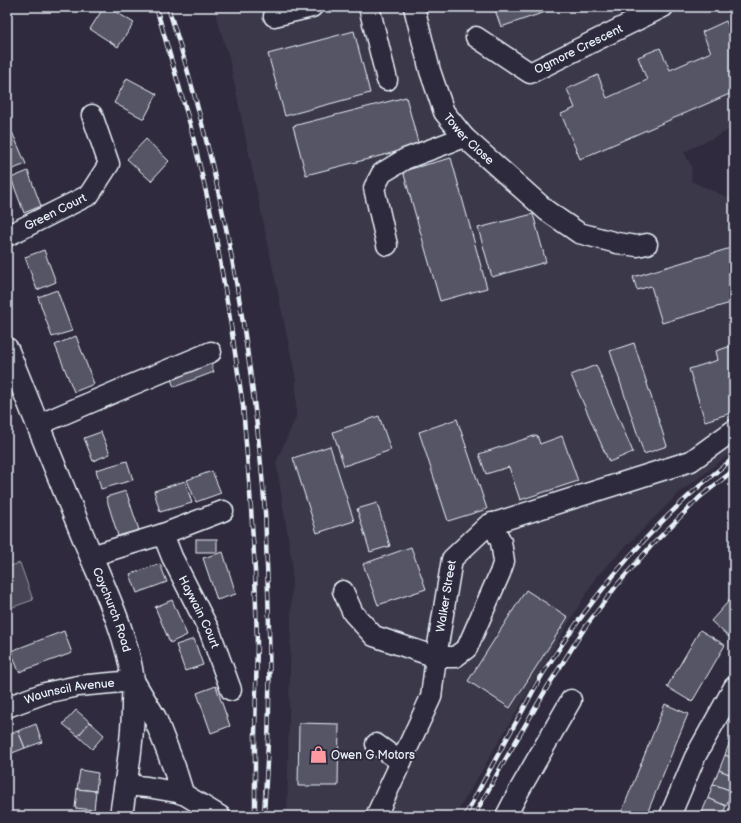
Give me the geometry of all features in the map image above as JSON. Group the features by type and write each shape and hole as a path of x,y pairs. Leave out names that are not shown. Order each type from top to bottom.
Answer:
{"main road":[{"name":"Coychurch Road","path":"7,349 105,589 128,651 133,682 133,717 121,816"},
{"path":"133,682 155,718 174,767 182,793"}],"street":[{"path":"274,16 312,7"},
{"path":"369,7 387,80"},
{"name":"Tower Close","path":"414,7 430,71 444,112 464,137 547,211 579,233 617,243 637,246 647,244"},
{"name":"Ogmore Crescent","path":"476,37 530,73 663,7"},
{"name":"Green Court","path":"7,236 89,195 108,164 92,115"},
{"path":"387,245 374,188 382,173 406,159 464,137"},
{"path":"38,425 211,352"},
{"name":"Walker Street","path":"376,816 431,698 452,559 492,523 691,461 734,430"},
{"path":"91,556 164,534 223,511"},
{"path":"343,591 353,613 374,636 436,657 455,657 467,648 504,561 501,542 492,523"},
{"name":"Haywain Court","path":"164,534 172,557 210,632 231,690"},
{"name":"Waunscil Avenue","path":"7,707 45,693 71,687 133,682"},
{"path":"670,816 695,757 734,687"},
{"path":"506,816 571,700"},
{"path":"376,744 401,762"},
{"path":"125,785 182,793 220,816"}],"shaded area":[{"path":"213,7 734,7 734,128 684,152 692,167 691,181 734,199 734,451 680,492 596,577 455,816 287,816 292,563 276,462 296,417 296,380 229,58"},
{"path":"20,563 33,600 7,609 7,567"}],"building":[{"path":"104,7 108,7 134,23 118,47 90,29"},
{"path":"494,7 560,7 501,27"},
{"path":"726,21 734,40 734,92 580,159 561,114 575,108 567,89 598,75 607,98 647,80 638,57 660,48 670,70 711,52 702,32"},
{"path":"354,31 370,93 285,116 268,54"},
{"path":"127,78 157,94 144,119 114,103"},
{"path":"406,97 419,146 306,175 293,126"},
{"path":"12,132 26,164 8,171 7,135"},
{"path":"146,139 169,161 151,181 127,159"},
{"path":"451,158 487,288 440,301 403,171"},
{"path":"28,171 41,206 24,213 11,178"},
{"path":"533,214 546,262 492,277 478,228"},
{"path":"734,247 734,302 662,323 651,286 637,290 633,277"},
{"path":"44,250 56,282 37,290 25,257"},
{"path":"57,290 72,331 52,337 38,297"},
{"path":"76,336 94,384 74,392 55,345"},
{"path":"634,343 667,446 644,454 610,351"},
{"path":"734,345 734,412 705,421 689,369 718,360 716,351"},
{"path":"209,358 214,372 174,387 169,374"},
{"path":"596,365 633,452 609,462 571,375"},
{"path":"379,416 391,450 344,466 333,432"},
{"path":"457,419 487,509 448,521 419,432"},
{"path":"101,432 110,454 93,461 84,438"},
{"path":"537,435 540,444 562,436 578,481 520,500 509,467 486,474 479,454"},
{"path":"330,446 354,521 317,533 293,458"},
{"path":"127,461 133,480 101,489 96,470"},
{"path":"212,471 221,493 196,502 187,480"},
{"path":"185,481 192,503 160,512 154,491"},
{"path":"126,491 139,530 118,536 106,497"},
{"path":"377,503 390,546 370,552 357,509"},
{"path":"196,539 217,539 217,552 196,552"},
{"path":"411,547 426,589 378,605 363,564"},
{"path":"223,552 236,594 217,600 203,558"},
{"path":"160,564 167,582 137,593 130,574"},
{"path":"526,590 568,617 510,708 468,681"},
{"path":"734,595 734,631 729,637 711,621"},
{"path":"172,600 187,635 170,643 155,607"},
{"path":"700,630 725,645 692,702 667,687"},
{"path":"64,631 72,653 19,672 11,651"},
{"path":"194,639 203,665 185,671 176,645"},
{"path":"216,686 230,726 211,733 197,693"},
{"path":"665,704 688,714 646,816 620,816"},
{"path":"76,710 90,722 78,736 63,724"},
{"path":"90,722 104,735 92,749 78,736"},
{"name":"Owen G Motors","path":"299,723 339,724 338,786 298,786"},
{"path":"36,724 42,742 25,748 18,731"},
{"path":"18,731 25,748 7,755 7,735"},
{"path":"730,741 734,743 734,759 725,755"},
{"path":"725,755 734,759 734,776 719,770"},
{"path":"80,770 98,773 96,791 77,789"},
{"path":"719,770 734,776 734,786 732,791 713,784"},
{"path":"713,784 732,791 726,806 708,798"},
{"path":"77,789 96,791 94,810 75,808"},
{"path":"708,798 726,806 722,816 711,816 702,812"}],"railway":[{"path":"156,7 190,124 214,226 243,406 255,570 257,643 255,816"},
{"path":"168,7 187,68 219,193 232,256 252,383 265,511 268,599 269,715 264,816"},
{"path":"465,816 547,667 587,609 655,528 707,480 734,458"},
{"path":"474,816 548,686 586,626 617,585 652,545 700,497 734,470"}],"place":[{"name":"Owen G Motors","path":"318,755"}]}
